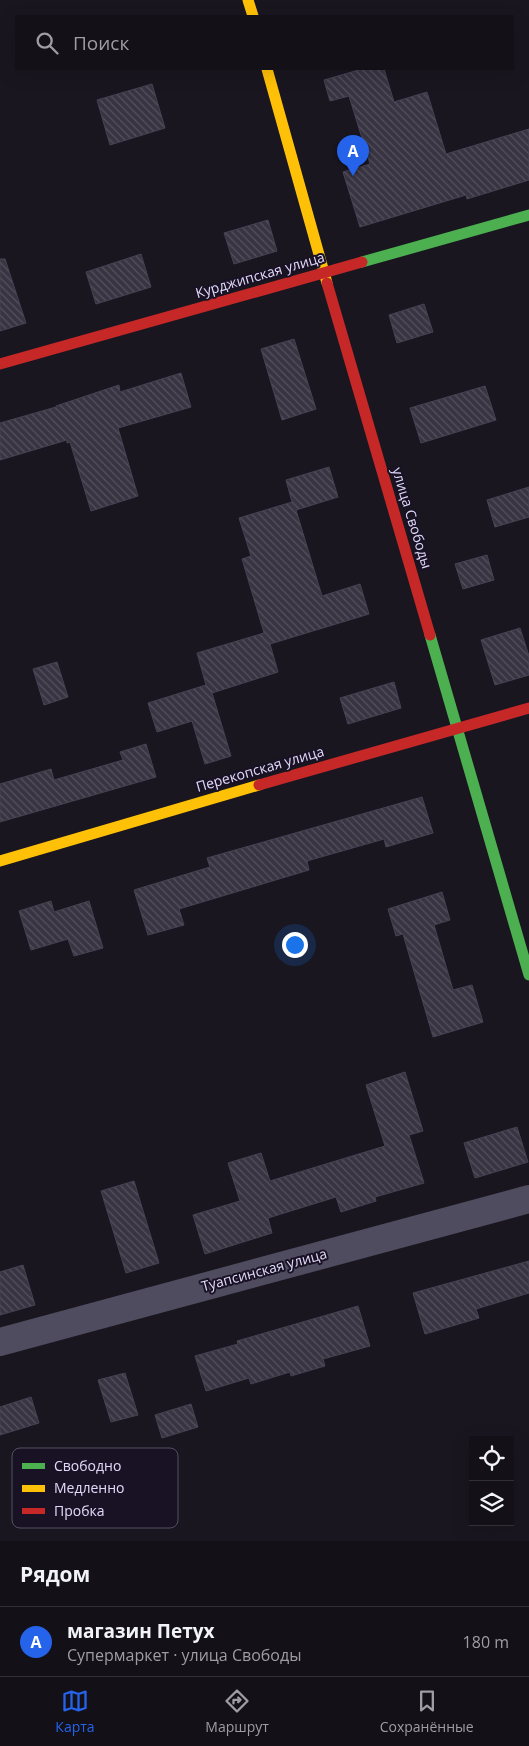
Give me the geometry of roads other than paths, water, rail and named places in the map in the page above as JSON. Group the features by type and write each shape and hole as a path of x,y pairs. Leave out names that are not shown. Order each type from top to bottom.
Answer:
{"street":[{"path":"248,0 253,15"},
{"name":"улица Свободы","path":"267,70 323,273 458,727 529,976"},
{"name":"Курджипская улица","path":"0,364 529,215"},
{"name":"Перекопская улица","path":"0,862 458,727 529,708"},
{"name":"Туапсинская улица","path":"0,1342 529,1199"}],"place":[{"name":"магазин Петух","path":"353,176"}]}
